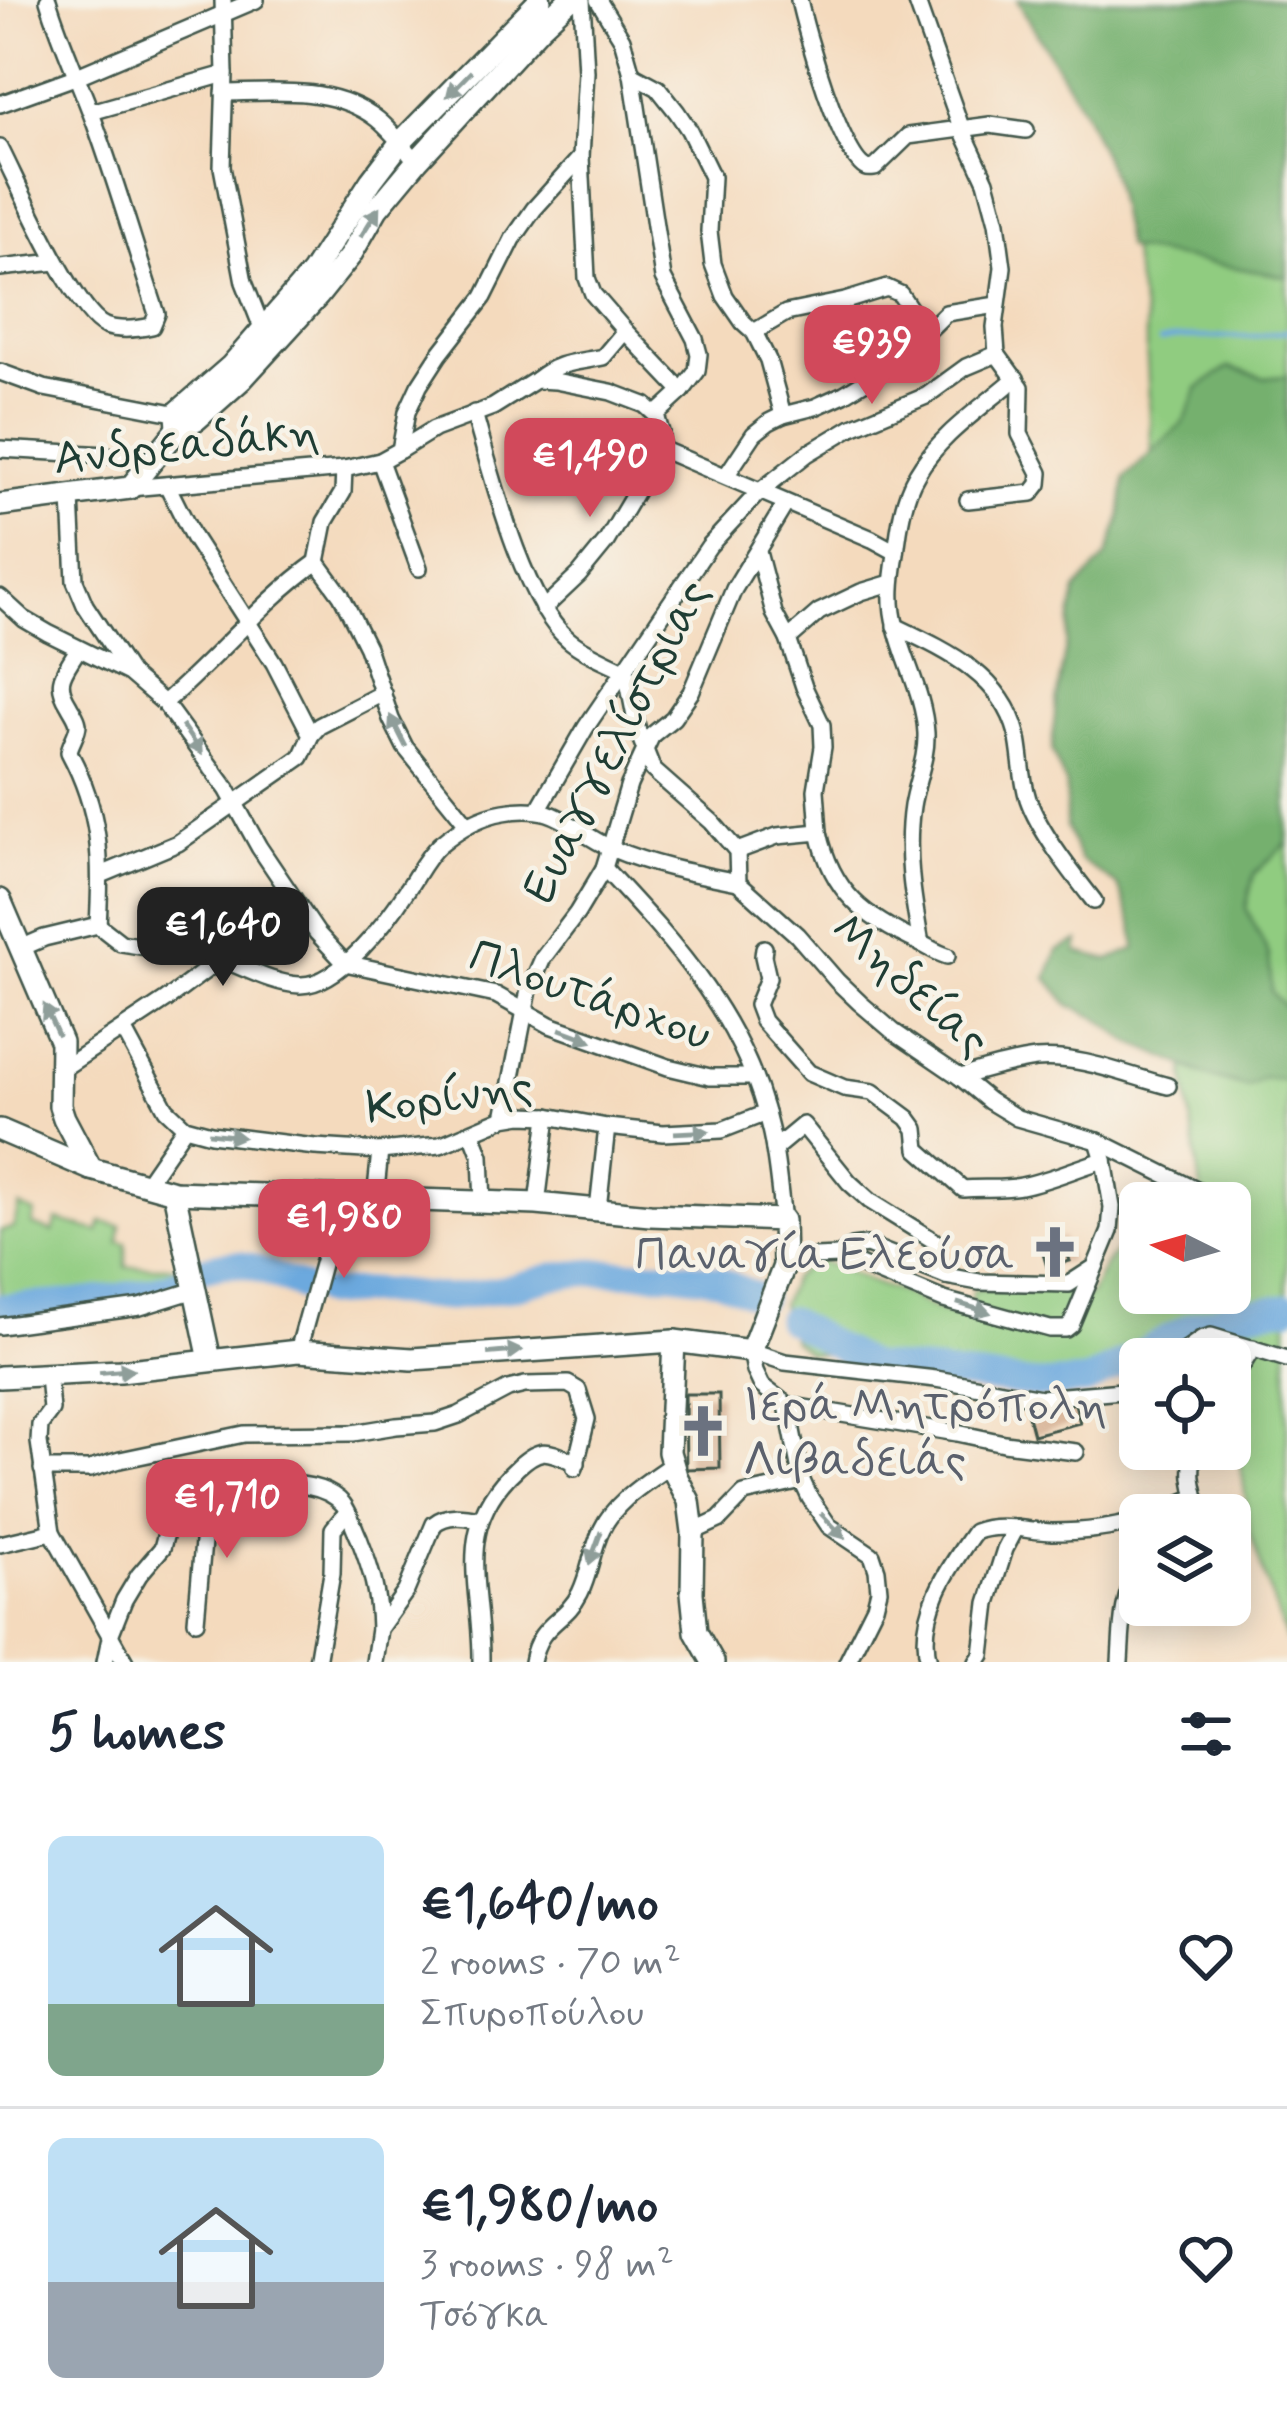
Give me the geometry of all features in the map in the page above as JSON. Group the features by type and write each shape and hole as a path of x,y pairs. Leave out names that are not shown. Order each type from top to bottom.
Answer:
{"main road":[{"path":"266,338 400,143 540,0"},
{"path":"130,488 232,366 318,296 417,160 568,0"},
{"name":"Ανδρεαδάκη","path":"0,506 130,488"},
{"path":"0,900 5,928 20,948 62,1042 59,1093 64,1118 92,1169"},
{"path":"0,1130 92,1169 174,1192 537,1204 650,1215 783,1220 784,1266 752,1351 674,1340 412,1360 298,1351 120,1371 0,1377"},
{"path":"174,1192 210,1360"},
{"path":"674,1340 669,1453 689,1502 696,1632 713,1662"}],"street":[{"path":"0,148 56,262 90,313 106,326 152,326 157,314 91,112 48,0"},
{"path":"0,104 75,77 224,7 256,0"},
{"path":"582,0 586,72 581,157 587,278 593,293 682,391"},
{"path":"598,0 622,39 632,74 663,278 699,354 698,371 656,415"},
{"path":"799,0 813,58 838,124 866,168 875,168 908,136 990,125 1026,130"},
{"path":"916,0 961,128 986,181 997,222 1003,267 997,353 1021,387 1020,434 1040,473 1032,493 968,500"},
{"path":"224,7 222,167 244,282 266,338"},
{"path":"91,112 225,74"},
{"path":"632,74 658,88 677,112 712,177 713,264 725,296 754,332 768,360 783,416"},
{"path":"224,93 289,92 343,100 374,116 417,160"},
{"path":"400,450 407,412 419,386 484,298 513,238 581,157"},
{"path":"0,268 56,262"},
{"path":"754,332 786,313 878,289 895,289 925,331"},
{"path":"726,476 754,434 783,416 844,394 895,363 946,314 997,305"},
{"name":"Ανδρεαδάκη","path":"130,488 344,469 380,461 434,429 494,407 549,369 603,357 625,331"},
{"path":"538,809 586,727 709,546 759,492 807,454 852,428 926,396 966,367 997,353"},
{"path":"0,372 44,388 184,420"},
{"path":"921,944 911,887 910,842 912,804 926,745 925,715 895,626 891,583 900,524 915,475 943,440 1016,378"},
{"path":"536,380 610,392 645,405 656,415 661,431 661,449 606,542 542,609"},
{"path":"20,948 98,926 121,943 221,959 299,985 317,982 365,944 438,846 468,825 500,812 538,809 556,814 609,848 738,882 736,851 712,822 653,770 644,752 626,671 568,639 542,609 505,517 474,413"},
{"path":"0,449 107,455 147,464"},
{"path":"661,449 896,552"},
{"path":"380,461 419,568"},
{"path":"164,703 317,562 325,522 343,492 344,469"},
{"path":"167,485 311,735"},
{"path":"71,498 75,581 129,673"},
{"name":"Ευαγγελίστριας","path":"504,1118 529,990 543,958 604,868 629,785 652,735 673,718 691,692 734,589 785,503"},
{"path":"758,552 774,613 822,725 816,790 819,832 830,872 872,919 947,956"},
{"path":"317,562 341,595 367,647 405,747 468,825"},
{"path":"788,639 819,612 891,583"},
{"path":"0,597 24,619 129,673 164,703 226,789 317,933 345,964"},
{"path":"895,626 978,673 1004,701 1017,732 1029,801 1094,901"},
{"path":"79,649 60,685 77,718 69,752 94,813 101,875 98,926"},
{"path":"101,875 178,843 301,758 319,726 382,693"},
{"path":"736,851 777,836 819,832"},
{"path":"604,868 695,970 727,1017 766,1113 783,1220"},
{"name":"Μηδείας","path":"738,882 790,927 860,1003 989,1101 1017,1118 1098,1141 1180,1182"},
{"path":"764,948 768,978 757,1005 763,1021 809,1072 844,1088 874,1092 908,1118 916,1129 918,1150 963,1189 1016,1187 1104,1160"},
{"path":"62,1069 221,959"},
{"name":"Πλουτάρχου","path":"345,964 496,995 550,1025 668,1067 710,1077 754,1077"},
{"path":"123,1029 166,1108 185,1127 145,1185"},
{"path":"960,1077 1034,1060 1060,1059 1168,1086"},
{"name":"Κορίνης","path":"185,1127 315,1147 380,1151 440,1145 522,1115 663,1133 722,1130 766,1113"},
{"path":"537,1204 548,1116"},
{"path":"774,1149 803,1125 870,1201 935,1242 946,1276"},
{"path":"598,1209 607,1127"},
{"path":"472,1133 481,1156 483,1203"},
{"path":"784,1266 838,1256 944,1300 1050,1329 1066,1329 1072,1325 1110,1232 1112,1207 1098,1141"},
{"path":"375,1200 380,1151"},
{"path":"298,1351 329,1239 335,1199"},
{"path":"838,1256 852,1246 867,1246 946,1276 979,1282 1069,1284 1095,1268"},
{"path":"0,1326 140,1307 195,1290"},
{"path":"1076,1452 787,1405 762,1386 752,1351 785,1362 937,1379 1041,1398 1119,1391"},
{"path":"1251,1351 1287,1359"},
{"path":"48,1375 52,1407 40,1425 52,1532 125,1662"},
{"path":"42,1469 90,1469 244,1434 353,1433 435,1423 525,1384 568,1384 578,1390 587,1419 576,1466 545,1452 528,1456 502,1481 476,1529 482,1662"},
{"path":"787,1405 802,1480 829,1526 872,1555 877,1570 875,1606 848,1662"},
{"path":"532,1662 547,1627 581,1592 601,1531 616,1506 672,1464"},
{"path":"693,1532 719,1520 744,1494 802,1480"},
{"path":"105,1662 124,1600 162,1548 173,1507 246,1486 308,1486 342,1503 374,1574 379,1629 374,1662"},
{"path":"196,1622 207,1497"},
{"path":"317,1662 332,1573 333,1529 350,1516"},
{"path":"379,1629 406,1592 434,1524 454,1516 480,1519"},
{"path":"929,1662 926,1629 944,1574 974,1532 1119,1526"},
{"path":"977,1662 995,1575 1016,1528"},
{"path":"0,1544 52,1532"},
{"path":"1120,1662 1123,1626"}],"green space":[{"path":"1017,0 1287,0 1287,277 1126,248 1112,176 1082,108"},
{"path":"1287,0 1287,1642 1251,1536 1251,1494 1245,1494 1242,1470 1251,1470 1251,1338 1222,1338 1221,1329 1193,1338 1119,1338 1119,1378 1046,1390 1021,1389 905,1360 809,1353 793,1341 781,1305 792,1279 813,1260 935,1309 968,1316 973,1290 1033,1286 1090,1296 1119,1250 1119,1314 1251,1314 1251,1182 1200,1182 1185,1076 1184,967 1168,769 1145,322 1110,149"},
{"path":"1229,367 1264,378 1287,376 1287,843 1254,874 1246,908 1269,955 1272,992 1287,1010 1287,1080 1264,1078 1247,1087 1207,1076 1126,1040 1100,1019 1070,1006 1047,978 1058,950 1079,941 1077,952 1109,960 1136,948 1118,886 1080,860 1066,827 1066,785 1052,751 1076,591 1107,556 1120,520 1125,478 1184,422 1198,388"},
{"path":"19,1206 35,1213 32,1225 53,1232 57,1220 99,1232 102,1222 121,1226 119,1242 126,1243 126,1267 178,1267 179,1274 113,1292 0,1302 0,1231 13,1228"}],"building":[{"name":"Παναγία Ελεούσα","path":"1062,1237 1070,1261 1047,1267 1040,1244"},
{"name":"Ιερά Μητρόπολη Λιβαδειάς","path":"685,1394 719,1394 720,1468 686,1469"},
{"path":"1074,1400 1080,1423 1033,1435 1027,1412"}],"waterway":[{"path":"1160,341 1287,331"},
{"path":"204,1269 243,1265 301,1287"},
{"path":"325,1294 375,1291 447,1298 594,1272 718,1279 761,1298"},
{"path":"0,1307 115,1297 182,1281"},
{"path":"789,1320 871,1366 1039,1385 1087,1382 1190,1326 1233,1313 1287,1307"}],"place":[{"name":"Παναγία Ελεούσα","path":"1055,1252"},
{"name":"Ιερά Μητρόπολη Λιβαδειάς","path":"703,1431"}]}
